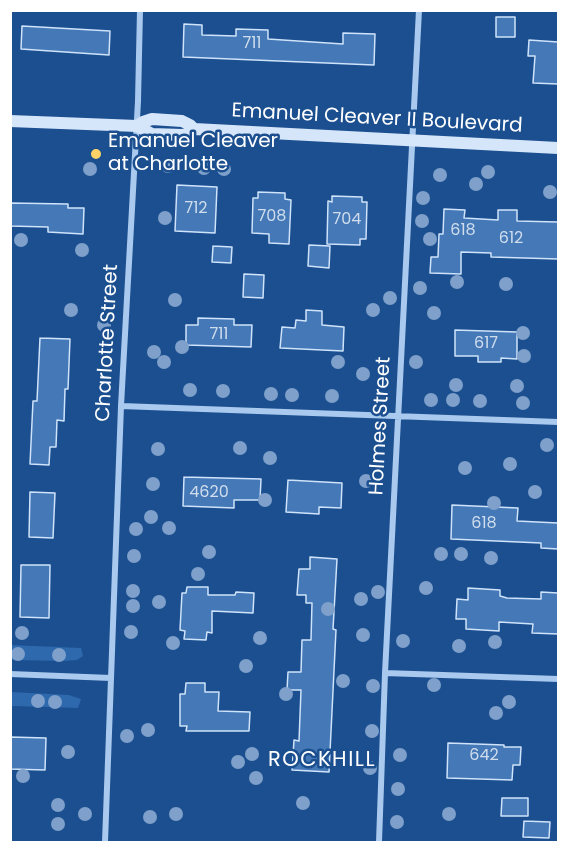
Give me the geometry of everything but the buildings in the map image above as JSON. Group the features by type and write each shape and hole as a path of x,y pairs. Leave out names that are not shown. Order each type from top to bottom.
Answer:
{"main road":[{"name":"Emanuel Cleaver II Boulevard","path":"10,121 136,126 152,120 182,121 190,124 194,129 558,148"}],"street":[{"name":"Charlotte Street","path":"105,843 121,406 140,10"},
{"name":"Holmes Street","path":"380,843 385,673 419,10"},
{"path":"121,406 558,422"},
{"path":"385,673 558,679"},
{"path":"10,674 111,678"}],"shaded area":[{"path":"11,645 81,648 83,656 77,660 64,661 11,660"},
{"path":"11,692 69,695 81,699 78,708 11,706"}],"place":[{"name":"Emanuel Cleaver at Charlotte","path":"96,154"}],"district":[{"name":"ROCKHILL","path":"322,761"}]}
